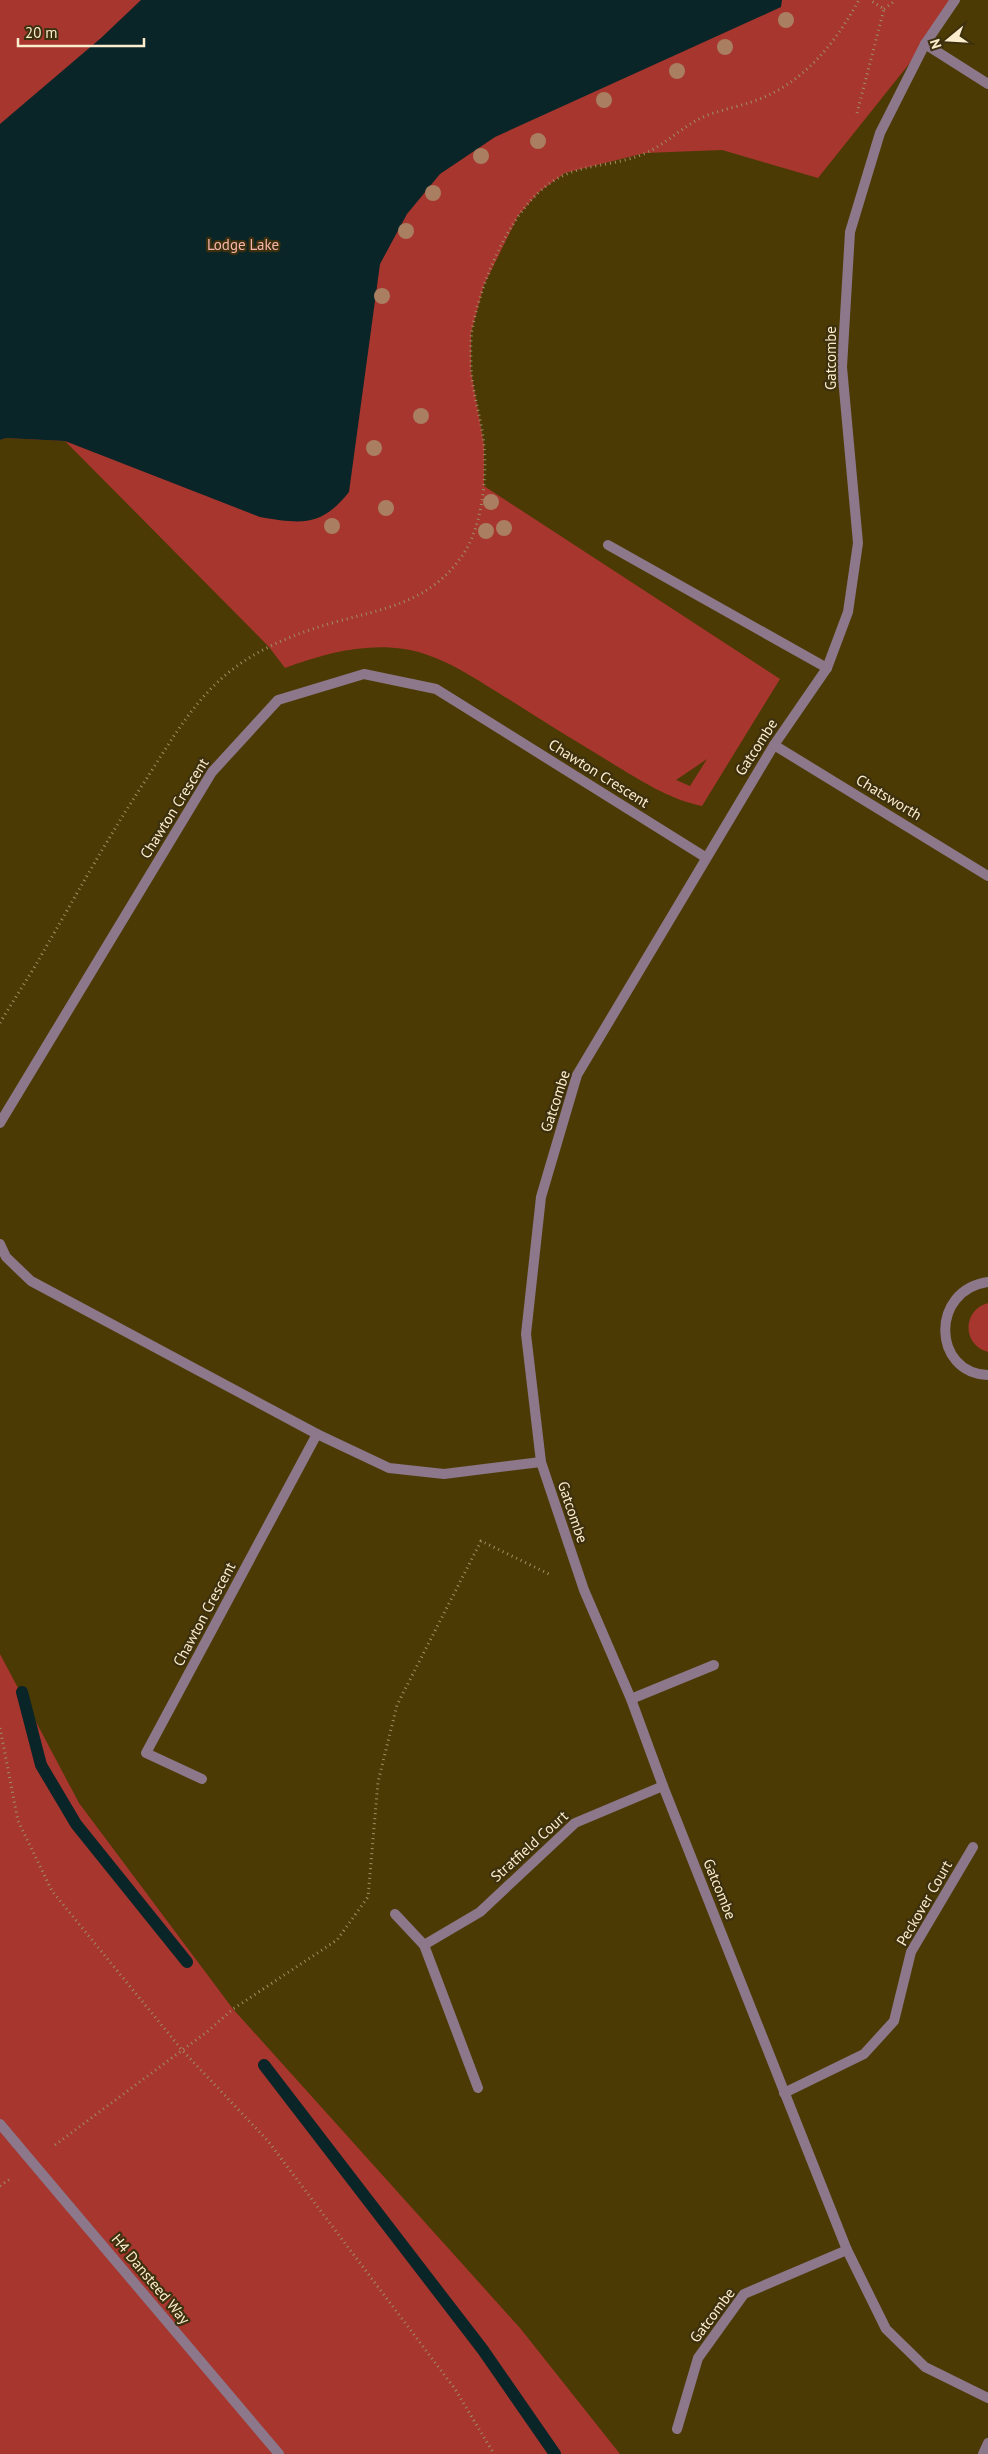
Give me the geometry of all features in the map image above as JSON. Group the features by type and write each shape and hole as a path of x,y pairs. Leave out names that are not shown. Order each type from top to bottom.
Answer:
{"street":[{"name":"Gatcombe","path":"955,0 925,44 880,133 850,232 842,367 858,543 848,612 827,668 774,745 705,857 577,1075 541,1197 526,1334 541,1462 584,1590 631,1699 663,1786 846,2250 886,2329 925,2367 988,2398"},
{"path":"925,44 988,84"},
{"path":"608,545 827,668"},
{"name":"Chawton Crescent","path":"0,1123 212,772 278,700 364,674 436,689 705,857"},
{"name":"Chatsworth","path":"774,745 988,876"},
{"path":"0,1244 6,1257 31,1281 317,1434 388,1468 444,1474 541,1462"},
{"path":"988,1282 978,1284 964,1291 953,1302 946,1315 944,1330 948,1346 955,1359 967,1369 980,1375 988,1376"},
{"name":"Chawton Crescent","path":"202,1779 146,1753 317,1434"},
{"path":"631,1699 714,1665"},
{"name":"Stratfield Court","path":"424,1945 480,1912 575,1822 663,1786"},
{"name":"Peckover Court","path":"784,2092 864,2054 894,2021 911,1952 973,1847"},
{"path":"394,1914 424,1945 478,2088"},
{"name":"H4 Dansteed Way","path":"0,2124 279,2454"},
{"name":"Gatcombe","path":"677,2429 698,2358 744,2294 846,2250"},
{"path":"983,2454 988,2443"}],"path":[{"path":"0,1023 36,964 110,833 170,742 206,693 234,668 269,647 299,633 410,600 432,587 466,550 478,515 484,486 484,446 471,371 471,333 484,285 518,216 539,192 565,173 645,154 706,116 756,101 784,89 808,70 826,50 860,0"},
{"path":"870,0 884,9"},
{"path":"856,115 884,9 896,0"},
{"path":"48,2150 182,2050 233,2009 337,1940 368,1897 378,1782 397,1706 481,1541 584,1590"},
{"path":"0,1728 18,1821 52,1891 182,2050 268,2141 455,2389 494,2454"},
{"path":"0,2186 16,2174"}],"green space":[{"name":"Lodge Lake","path":"0,0 955,0 925,44 818,178 722,150 645,153 565,173 539,192 518,216 484,285 471,333 471,371 484,445 484,486 780,679 702,806 678,799 643,782 472,677 446,662 418,652 373,647 329,654 285,668 269,647 65,441 6,438 0,440","holes":["707,759 690,786 676,780"]},
{"path":"988,1303 988,1352 979,1348 973,1342 968,1328 973,1313 979,1307"},
{"path":"0,1654 79,1803 233,2009 520,2328 620,2454 0,2454"}],"water":[{"name":"Lodge Lake","path":"141,0 782,0 781,7 495,137 440,174 407,214 380,264 349,492 329,512 320,517 310,520 288,521 260,517 65,441 6,438 0,440 0,124 101,38"}],"waterway":[{"path":"22,1692 41,1765 76,1824 187,1962"},
{"path":"264,2065 483,2350 555,2454"}]}
